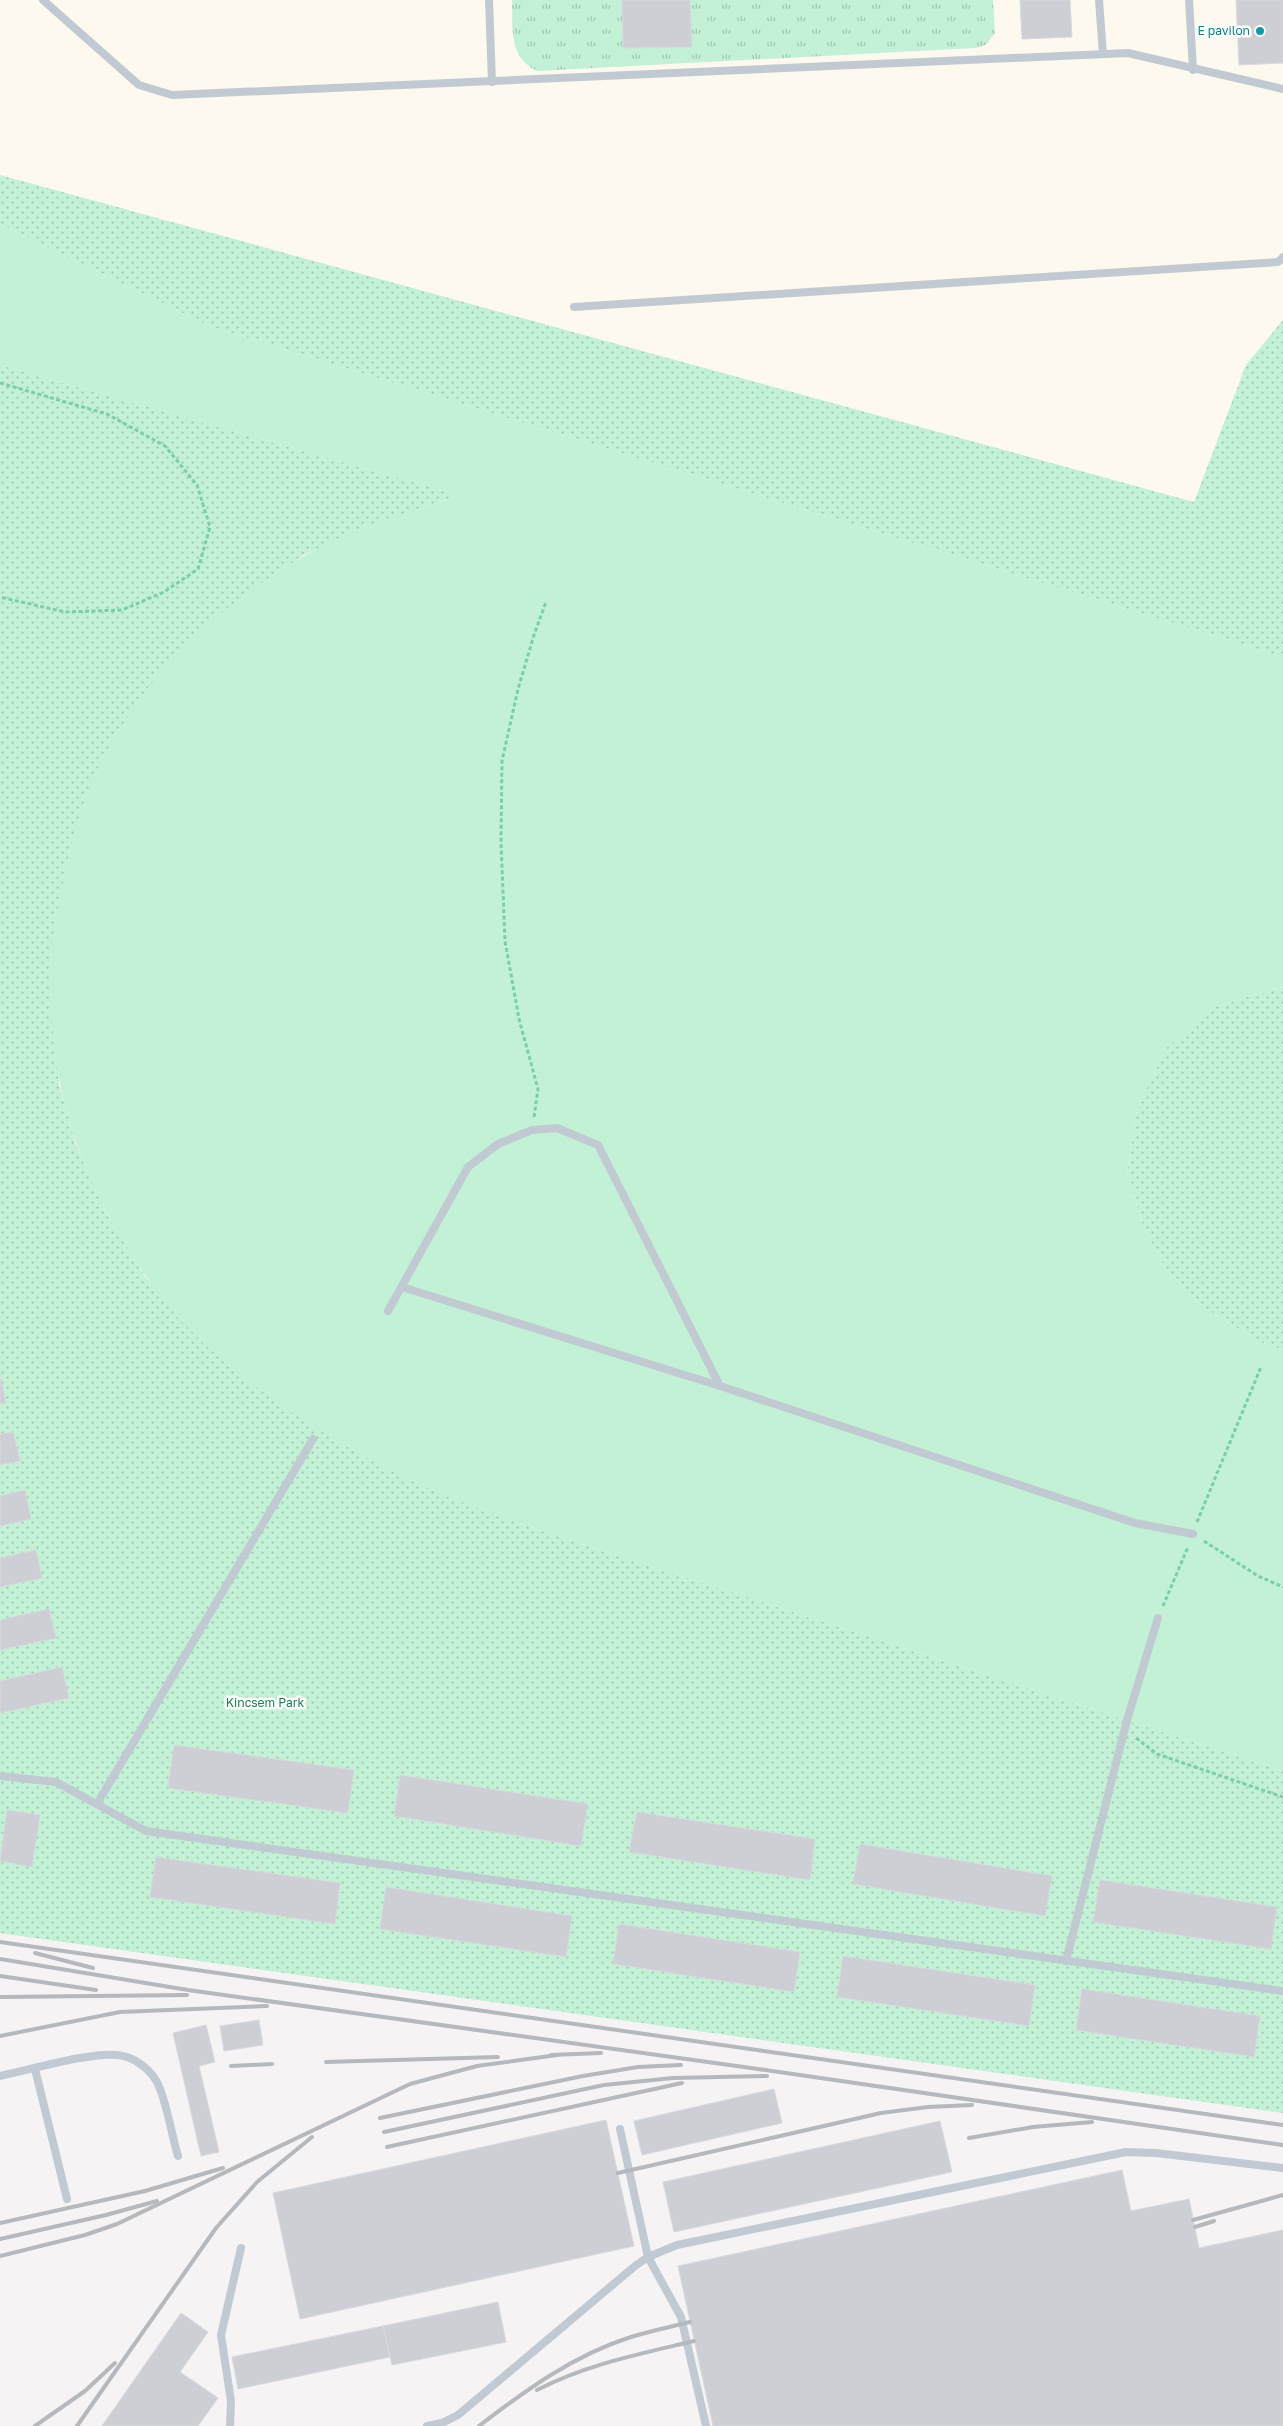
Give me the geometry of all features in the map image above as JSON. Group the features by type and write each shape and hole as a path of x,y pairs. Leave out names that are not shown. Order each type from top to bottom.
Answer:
{"lane":[{"path":"42,0 139,85 172,95 1128,53 1193,70 1283,89"},
{"path":"489,0 492,82"},
{"path":"1099,0 1103,54"},
{"path":"1189,0 1193,70"},
{"path":"574,306 1278,262 1283,257"},
{"path":"388,1311 468,1167 498,1144 532,1130 557,1128 598,1145 720,1386"},
{"path":"402,1287 720,1386 1135,1523 1193,1534"},
{"path":"97,1804 313,1439"},
{"path":"1066,1961 1125,1729 1158,1618"},
{"path":"0,1776 56,1782 146,1831 1283,1991"},
{"path":"0,2076 106,2055 125,2056 148,2070 158,2084 178,2156"},
{"path":"35,2069 67,2199"},
{"path":"620,2129 648,2257 681,2317 706,2426"},
{"path":"427,2426 442,2423 458,2415 648,2257 677,2245 1126,2152 1148,2152 1283,2168"},
{"path":"230,2426 231,2401 221,2335 241,2248"}],"path":[{"path":"0,383 107,414 165,446 197,485 210,527 198,569 164,592 122,610 65,612 0,597"},
{"path":"532,1130 538,1089 519,1019 505,942 501,842 502,761 518,689 546,602"},
{"path":"1158,1618 1261,1367"},
{"path":"1193,1534 1258,1576 1283,1587"},
{"path":"1125,1729 1157,1754 1283,1797"}],"shaded area":[{"path":"0,0 1283,0 1283,320 1246,365 1194,503 0,175"}],"green space":[{"path":"512,0 993,0 995,33 986,45 975,48 537,71 521,58 517,50 513,31"},
{"path":"0,175 1194,502 1246,365 1283,320 1283,657 209,326 0,224"},
{"path":"0,224 209,326 1283,657 1283,987 1216,1006 1165,1049 1137,1110 1127,1173 1144,1229 1165,1268 1205,1308 1260,1342 1283,1350 1283,1771 521,1524 446,1496 378,1464 344,1445 277,1402 245,1379 216,1354 170,1309 138,1265 105,1209 77,1144 59,1077 51,1007 51,948 68,860 84,802 108,748 122,725 172,658 206,625 277,573 334,540 367,526 458,495 0,365"},
{"name":"Kincsem Park","path":"0,365 459,495 356,531 304,555 255,588 203,628 157,677 119,730 89,788 70,850 57,915 50,967 59,1084 76,1145 107,1214 145,1277 239,1373 302,1418 370,1459 444,1495 521,1524 1283,1771 1283,2113 0,1933"},
{"path":"1283,987 1283,1350 1260,1342 1205,1308 1165,1268 1144,1229 1127,1173 1137,1110 1165,1049 1216,1006"}],"building":[{"path":"622,0 690,0 692,47 623,48"},
{"path":"1020,0 1070,0 1072,37 1022,39"},
{"name":"E pavilon","path":"1236,0 1283,0 1283,63 1239,65"},
{"path":"0,1374 6,1403 0,1404"},
{"path":"13,1432 20,1461 0,1465 0,1434"},
{"path":"25,1490 31,1519 0,1526 0,1496"},
{"path":"36,1550 42,1578 0,1587 0,1558"},
{"path":"49,1609 56,1638 0,1650 0,1620"},
{"path":"62,1667 69,1698 0,1713 0,1681"},
{"path":"174,1745 354,1770 348,1813 168,1788"},
{"path":"400,1775 588,1804 581,1846 394,1816"},
{"path":"7,1810 40,1815 32,1867 0,1861"},
{"path":"637,1812 815,1839 810,1880 629,1852"},
{"path":"860,1844 1052,1876 1045,1916 853,1884"},
{"path":"156,1857 340,1883 335,1924 150,1897"},
{"path":"1100,1880 1277,1907 1271,1949 1093,1922"},
{"path":"386,1887 572,1916 566,1957 380,1929"},
{"path":"619,1924 800,1952 794,1992 613,1964"},
{"path":"843,1956 1035,1985 1029,2026 837,1997"},
{"path":"1082,1989 1260,2016 1254,2057 1076,2030"},
{"path":"259,2020 263,2045 224,2051 220,2026"},
{"path":"206,2025 215,2062 199,2066 219,2152 201,2156 173,2033"},
{"path":"774,2089 782,2123 642,2155 634,2121"},
{"path":"606,2120 634,2246 300,2319 273,2193"},
{"path":"940,2121 952,2172 674,2232 663,2182"},
{"path":"1122,2170 1131,2211 1189,2199 1199,2248 1283,2230 1283,2426 713,2426 678,2266"},
{"path":"498,2302 506,2342 392,2365 383,2326"},
{"path":"181,2313 208,2332 180,2372 218,2398 198,2426 102,2426"},
{"path":"383,2326 390,2357 238,2389 232,2357"}],"railway":[{"path":"0,1942 1283,2125"},
{"path":"35,1953 93,1968"},
{"path":"0,1959 188,1990 751,2068 1283,2145"},
{"path":"0,1976 96,1990"},
{"path":"0,1997 187,1995"},
{"path":"0,2036 120,2012 267,2006"},
{"path":"551,2055 601,2053"},
{"path":"0,2256 85,2235 117,2224 410,2084 477,2066 557,2055"},
{"path":"326,2062 498,2057"},
{"path":"231,2066 272,2064"},
{"path":"380,2118 583,2076 638,2067 681,2065"},
{"path":"384,2132 604,2085 673,2078 767,2076"},
{"path":"387,2147 682,2083"},
{"path":"618,2173 881,2113 928,2107 972,2105"},
{"path":"969,2138 1033,2127 1092,2122"},
{"path":"77,2426 216,2228 257,2182 312,2137"},
{"path":"0,2223 145,2191 223,2168"},
{"path":"1193,2220 1283,2195"},
{"path":"0,2239 106,2215 157,2201"},
{"path":"1195,2227 1214,2221"},
{"path":"479,2426 551,2375 590,2353 631,2337 690,2322"},
{"path":"537,2390 595,2366 694,2341"},
{"path":"35,2426 85,2391 115,2363"}],"place":[{"name":"E pavilon","path":"1260,31"}]}
